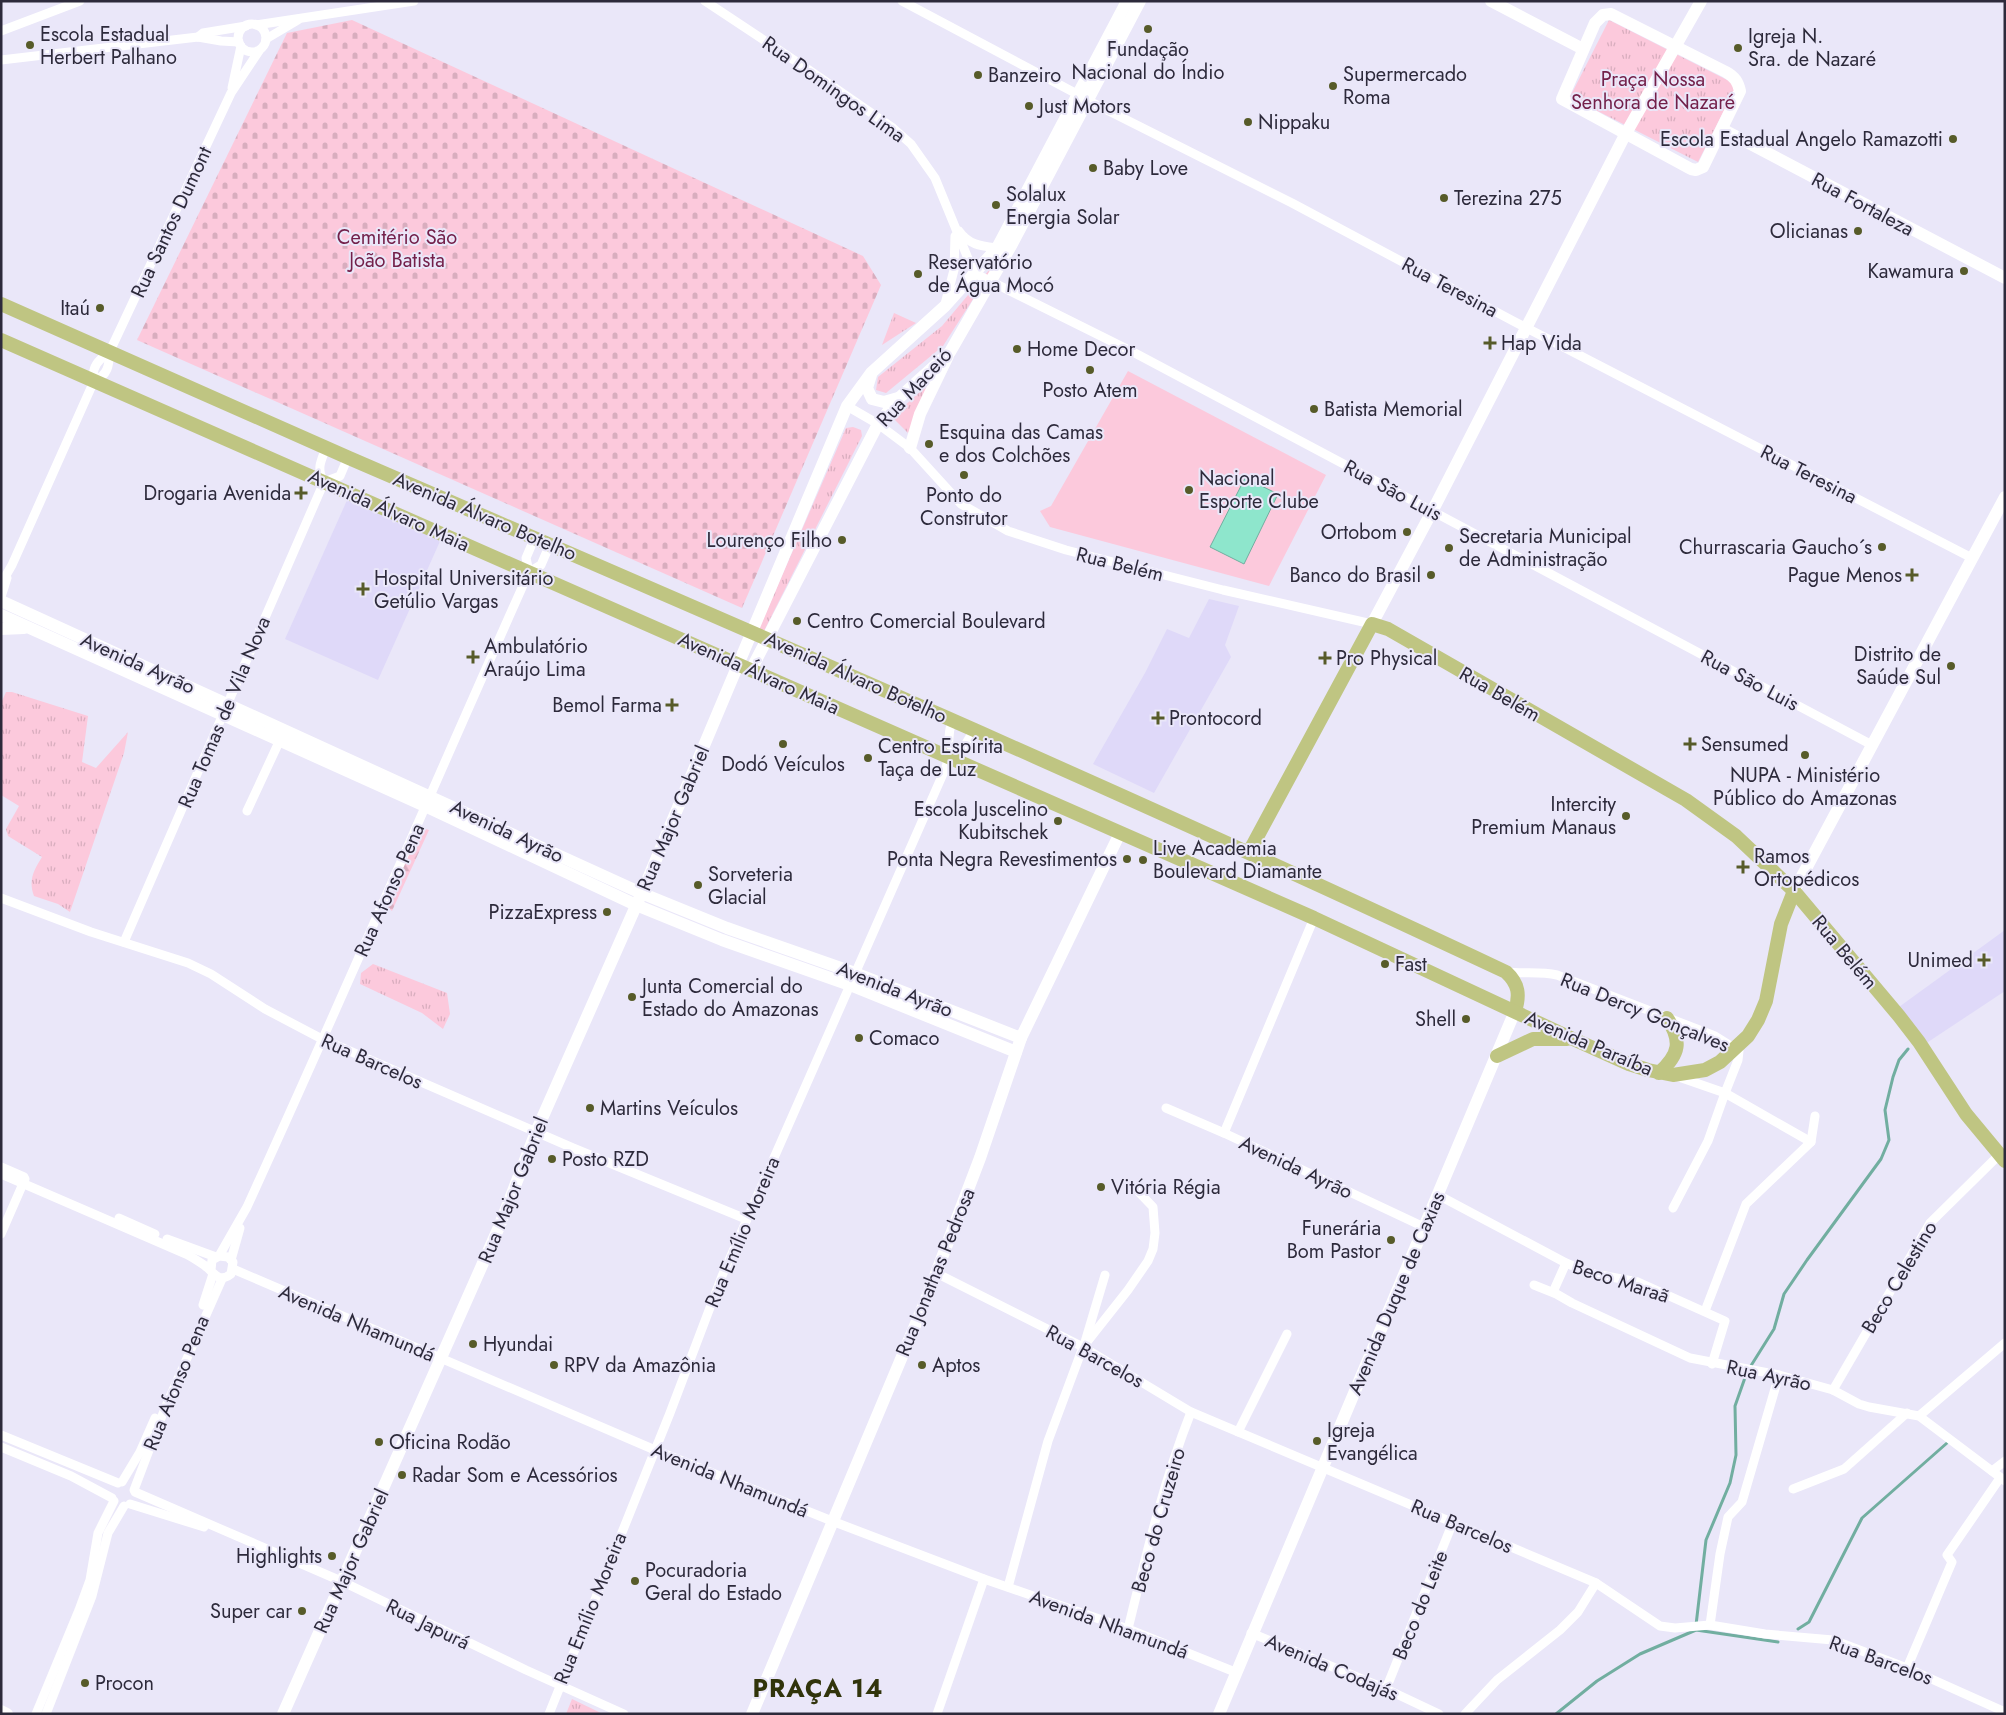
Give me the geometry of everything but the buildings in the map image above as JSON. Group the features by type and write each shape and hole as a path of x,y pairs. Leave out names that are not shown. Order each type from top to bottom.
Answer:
{"main road":[{"name":"Avenida Álvaro Maia","path":"1,304 326,448"},
{"name":"Avenida Álvaro Maia","path":"1,340 1120,832 1314,918 1515,1011"},
{"name":"Avenida Álvaro Botelho","path":"326,448 535,537 952,720 1249,852 1506,972"},
{"path":"1249,852 1372,624"},
{"name":"Rua Belém","path":"1372,624 1388,629 1686,800 1736,836 1794,891 1906,1024 1966,1114 2002,1158"},
{"name":"Avenida Paraíba","path":"1515,1011 1629,1064 1673,1075 1705,1070 1720,1062 1741,1044 1758,1020 1766,1001 1777,943 1794,891"},
{"path":"1506,972 1515,982 1518,992 1515,1011"},
{"path":"1659,1073 1672,1060 1676,1050 1677,1040 1674,1029 1667,1018"},
{"path":"1497,1056 1532,1039 1557,1037 1574,1040"}],"street":[{"path":"1,31 80,1"},
{"path":"198,37 203,33 251,25 414,1"},
{"name":"Rua Domingos Lima","path":"705,1 809,70 892,128 911,144 935,178 974,273"},
{"name":"Rua Teresina","path":"902,1 1082,97 1292,204 1972,558"},
{"name":"Rua Maceió","path":"751,670 878,424 900,398 950,352 990,282 1082,97 1127,1"},
{"name":"Rua Maceió","path":"738,664 846,406 871,373 945,306 996,248 1082,97 1140,1"},
{"path":"1491,1 1583,50"},
{"path":"1372,624 1625,135 1701,1"},
{"path":"1611,14 1676,46 1734,77 1740,91 1703,167 1696,170 1625,135 1562,99 1583,50 1600,17 1611,14"},
{"path":"1,60 96,51 198,37 240,44 249,52 259,50 266,39 302,17"},
{"path":"251,25 264,30 266,39"},
{"path":"240,44 240,32 251,25"},
{"name":"Rua Santos Dumont","path":"231,93 240,44"},
{"name":"Rua Santos Dumont","path":"94,381 103,377 107,372 110,352 231,93 259,50"},
{"name":"Rua Fortaleza","path":"1722,129 2005,278"},
{"name":"Rua Domingos Lima","path":"953,223 971,243 996,248"},
{"name":"Rua Domingos Lima","path":"945,306 956,256 953,223"},
{"path":"974,273 990,282"},
{"name":"Rua São Luis","path":"990,282 1133,352 1872,745"},
{"name":"Rua Santos Dumont","path":"1,597 12,565 94,381 92,373 94,366 110,352"},
{"path":"910,448 920,414 950,352"},
{"path":"871,373 868,388 872,399 884,402 900,398"},
{"name":"Rua Belém","path":"846,406 878,424 910,448 961,504 1008,531 1036,542 1224,590 1372,624"},
{"path":"326,448 318,466 318,471 324,482 340,476 348,457"},
{"name":"Rua Tomas de Vila Nova","path":"124,942 324,482"},
{"path":"1794,891 2005,497"},
{"name":"Rua Afonso Pena","path":"529,572 526,558 535,537"},
{"name":"Rua Afonso Pena","path":"231,1260 247,1207 387,897 427,801 529,572 541,564 550,544"},
{"name":"Rua Santos Dumont","path":"1,584 12,565"},
{"name":"Avenida Ayrão","path":"1,601 228,703 636,905 722,940 853,979 1021,1038"},
{"name":"Avenida Ayrão","path":"1,615 279,742 427,801 642,893 853,979 1016,1052"},
{"path":"1,629 31,628"},
{"name":"Rua Major Gabriel","path":"283,1714 499,1227 536,1132 642,893 738,664"},
{"name":"Rua Emílio Moreira","path":"549,1714 655,1450 712,1299 950,757 947,738 952,720"},
{"name":"Rua Emílio Moreira","path":"950,757 962,750 974,730"},
{"path":"247,812 279,742"},
{"name":"Rua Jonathas Pedrosa","path":"752,1714 936,1274 980,1158 1021,1038 1120,832"},
{"name":"Rua Barcelos","path":"1,898 124,942 167,955 211,974 265,1009 322,1039 536,1132 746,1219"},
{"path":"1224,1133 1314,918"},
{"path":"722,940 727,928"},
{"name":"Rua Dercy Gonçalves","path":"1506,972 1522,974 1542,972 1557,975 1715,1036 1739,1051 1738,1060 1725,1093"},
{"name":"Avenida Duque de Caxias","path":"1219,1714 1251,1633 1515,1011"},
{"path":"1673,1075 1725,1093 1810,1142"},
{"path":"1673,1208 1708,1141 1725,1093"},
{"name":"Avenida Ayrão","path":"1166,1108 1224,1133 1424,1227"},
{"path":"1705,1311 1746,1204 1810,1142 1815,1116"},
{"name":"Beco Celestino","path":"1833,1390 1930,1223 2002,1158"},
{"path":"1,1168 24,1181 173,1248 222,1278 231,1274 233,1269 231,1260 225,1256 217,1256 174,1242 24,1181 1,1174"},
{"path":"1,1234 4,1219 24,1181"},
{"path":"1083,1347 1128,1290 1148,1261 1153,1249 1155,1234 1152,1207 1132,1185"},
{"name":"Beco Maraã","path":"1438,1195 1566,1263 1590,1273 1638,1282 1725,1321 1712,1364"},
{"name":"Rua Afonso Pena","path":"217,1256 247,1207"},
{"path":"212,1272 210,1265 217,1256"},
{"path":"1554,1293 1566,1263"},
{"name":"Avenida Nhamundá","path":"233,1269 655,1450 832,1521 984,1579 1128,1629 1235,1672"},
{"name":"Rua Afonso Pena","path":"135,1491 146,1454 198,1324 212,1272"},
{"name":"Rua Barcelos","path":"936,1274 1083,1347 1191,1412 1454,1522 1596,1584 1660,1626 1675,1628 1710,1625 1765,1634 1833,1640 1907,1668 2005,1712"},
{"path":"1008,1587 1048,1441 1083,1347 1105,1275"},
{"name":"Rua Afonso Pena","path":"120,1483 151,1428 198,1324 222,1278"},
{"name":"Rua Ayrão","path":"1534,1285 1690,1358 1712,1364 1780,1375 1833,1390 1858,1404 1919,1416 2002,1480"},
{"path":"1238,1432 1287,1334"},
{"path":"1919,1416 2005,1343"},
{"path":"1710,1625 1720,1554 1728,1518 1742,1502 1780,1375"},
{"name":"Beco do Cruzeiro","path":"1128,1629 1155,1518 1174,1456 1191,1412"},
{"path":"1792,1489 1844,1470 1907,1413"},
{"path":"1,1435 120,1483 129,1484 135,1491 108,1533 93,1582 46,1714"},
{"path":"1,1447 82,1482 113,1500 127,1505"},
{"path":"1992,1471 2005,1461"},
{"path":"1907,1668 1952,1562 1947,1555 2002,1480"},
{"path":"36,1714 93,1582 98,1533 113,1500 112,1489 120,1483"},
{"name":"Rua Japurá","path":"135,1491 232,1536 341,1581 559,1686 624,1714"},
{"name":"Rua Japurá","path":"127,1505 232,1536"},
{"name":"Beco do Leite","path":"1386,1689 1454,1522"},
{"path":"937,1714 984,1579"},
{"path":"1465,1714 1497,1680 1560,1630 1578,1612 1596,1584"},
{"name":"Avenida Codajás","path":"1251,1633 1386,1689 1439,1714"},
{"path":"1,1711 7,1714"}],"shaded area":[{"path":"1245,478 1278,494 1244,564 1210,547"},
{"name":"Hospital Universitário Getúlio Vargas","path":"348,498 441,539 378,680 285,639"},
{"name":"Prontocord","path":"1209,599 1239,606 1225,645 1231,657 1154,793 1093,764 1145,673 1167,629 1189,638"},
{"name":"Unimed","path":"2005,930 2005,991 1925,1044 1899,1007"}],"green space":[{"name":"Cemitério São João Batista","path":"352,20 863,256 881,285 742,608 137,340 287,33"},
{"name":"Praça Nossa Senhora de Nazaré","path":"1609,20 1737,85 1698,162 1570,97"},
{"path":"1000,257 943,346 886,393 876,390 878,377 942,326"},
{"path":"894,313 916,323 882,345"},
{"name":"Nacional Esporte Clube","path":"1128,371 1326,475 1269,586 1050,527 1040,511 1051,506"},
{"path":"933,380 908,433 892,417"},
{"path":"853,427 861,430 862,436 764,631 759,629 846,428"},
{"path":"6,692 12,692 88,716 82,762 96,768 128,732 124,753 70,912 58,904 34,896 32,880 34,871 42,857 8,836 6,829 19,806 1,795 1,703"},
{"path":"419,827 429,830 392,911 386,906"},
{"path":"373,964 447,993 450,1014 443,1029 422,1013 360,984 361,973"},
{"path":"572,1699 603,1714 566,1714"}],"waterway":[{"path":"1696,1625 1706,1540 1730,1483 1736,1455 1735,1406 1747,1372 1774,1329 1784,1294 1881,1159 1889,1140 1885,1110 1893,1077 1899,1060 1908,1049"},
{"path":"1798,1629 1809,1622 1862,1518 1947,1443"},
{"path":"1556,1714 1597,1681 1640,1654 1696,1630 1778,1642"}],"place":[{"name":"Fundação Nacional do Índio","path":"1148,29"},
{"name":"Escola Estadual Herbert Palhano","path":"30,45"},
{"name":"Igreja N. Sra. de Nazaré","path":"1738,48"},
{"name":"Banzeiro","path":"978,75"},
{"name":"Supermercado Roma","path":"1333,86"},
{"name":"Just Motors","path":"1029,106"},
{"name":"Nippaku","path":"1248,122"},
{"name":"Escola Estadual Angelo Ramazotti","path":"1953,139"},
{"name":"Baby Love","path":"1093,168"},
{"name":"Terezina 275","path":"1444,198"},
{"name":"Solalux Energia Solar","path":"996,205"},
{"name":"Olicianas","path":"1858,231"},
{"name":"Kawamura","path":"1964,271"},
{"name":"Reservatório de Água Mocó","path":"918,274"},
{"name":"Itaú","path":"100,308"},
{"name":"Hap Vida","path":"1490,343"},
{"name":"Home Decor","path":"1017,349"},
{"name":"Posto Atem","path":"1090,370"},
{"name":"Batista Memorial","path":"1314,409"},
{"name":"Esquina das Camas e dos Colchões","path":"929,444"},
{"name":"Ponto do Construtor","path":"964,475"},
{"name":"Nacional Esporte Clube","path":"1189,490"},
{"name":"Drogaria Avenida","path":"301,493"},
{"name":"Ortobom","path":"1407,532"},
{"name":"Lourenço Filho","path":"842,540"},
{"name":"Churrascaria Gaucho´s","path":"1882,547"},
{"name":"Secretaria Municipal de Administração","path":"1449,548"},
{"name":"Banco do Brasil","path":"1431,575"},
{"name":"Pague Menos","path":"1912,575"},
{"name":"Hospital Universitário Getúlio Vargas","path":"363,589"},
{"name":"Centro Comercial Boulevard","path":"797,621"},
{"name":"Ambulatório Araújo Lima","path":"473,657"},
{"name":"Pro Physical","path":"1325,658"},
{"name":"Distrito de Saúde Sul","path":"1951,666"},
{"name":"Bemol Farma","path":"672,705"},
{"name":"Prontocord","path":"1158,718"},
{"name":"Dodó Veículos","path":"783,744"},
{"name":"Sensumed","path":"1690,744"},
{"name":"NUPA - Ministério Público do Amazonas","path":"1805,755"},
{"name":"Centro Espírita Taça de Luz","path":"868,758"},
{"name":"Intercity Premium Manaus","path":"1626,816"},
{"name":"Escola Juscelino Kubitschek","path":"1058,821"},
{"name":"Ponta Negra Revestimentos","path":"1127,859"},
{"name":"Live Academia Boulevard Diamante","path":"1143,860"},
{"name":"Ramos Ortopédicos","path":"1743,867"},
{"name":"Sorveteria Glacial","path":"698,885"},
{"name":"PizzaExpress","path":"607,912"},
{"name":"Unimed","path":"1984,960"},
{"name":"Fast","path":"1385,964"},
{"name":"Junta Comercial do Estado do Amazonas","path":"632,997"},
{"name":"Shell","path":"1466,1019"},
{"name":"Comaco","path":"859,1038"},
{"name":"Martins Veículos","path":"590,1108"},
{"name":"Posto RZD","path":"552,1159"},
{"name":"Vitória Régia","path":"1101,1187"},
{"name":"Funerária Bom Pastor","path":"1391,1240"},
{"name":"Hyundai","path":"473,1344"},
{"name":"RPV da Amazônia","path":"554,1365"},
{"name":"Aptos","path":"922,1365"},
{"name":"Igreja Evangélica","path":"1317,1441"},
{"name":"Oficina Rodão","path":"379,1442"},
{"name":"Radar Som e Acessórios","path":"402,1475"},
{"name":"Highlights","path":"332,1556"},
{"name":"Pocuradoria Geral do Estado","path":"635,1581"},
{"name":"Super car","path":"302,1611"},
{"name":"Procon","path":"85,1683"}],"district":[{"name":"PRAÇA 14","path":"818,1688"}]}
